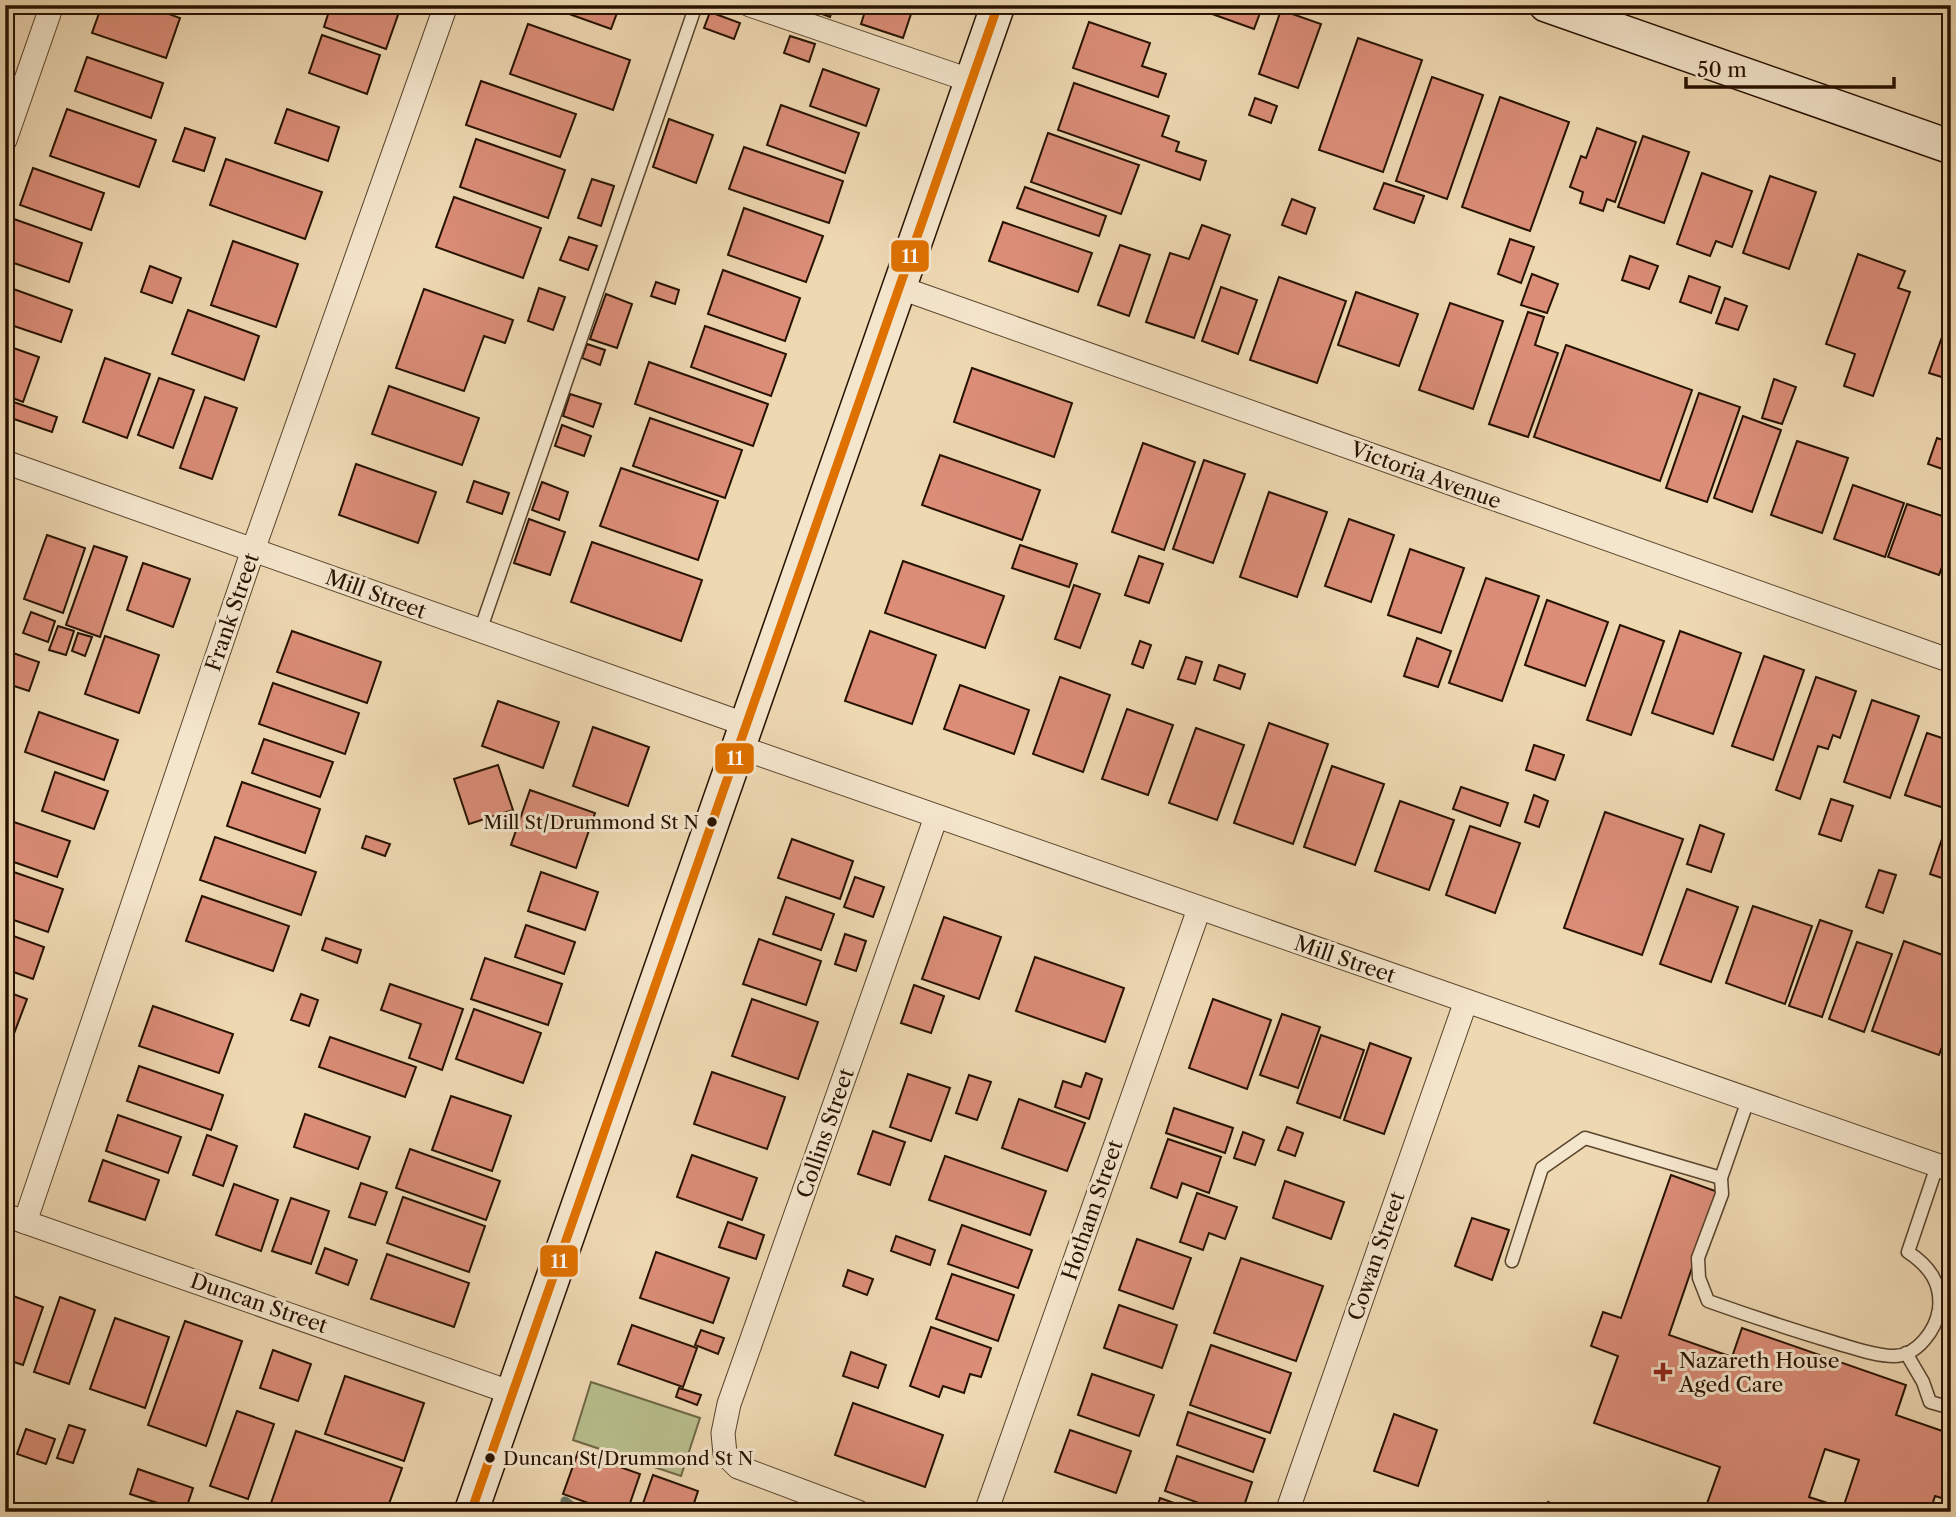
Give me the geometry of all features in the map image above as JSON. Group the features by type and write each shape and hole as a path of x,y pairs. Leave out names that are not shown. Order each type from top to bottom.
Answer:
{"main road":[{"path":"471,1512 998,5"},
{"path":"1546,5 1951,147"}],"street":[{"path":"5,140 52,5"},
{"name":"Frank Street","path":"15,1219 446,5"},
{"path":"750,5 972,81"},
{"name":"Victoria Avenue","path":"901,288 1951,661"},
{"name":"Mill Street","path":"5,462 480,631 743,736 936,817 1944,1168"},
{"name":"Collins Street","path":"858,1512 744,1471 727,1458 724,1450 724,1429 729,1404 936,817"},
{"name":"Hotham Street","path":"986,1512 1199,909"},
{"name":"Cowan Street","path":"1287,1512 1466,1000"},
{"name":"Duncan Street","path":"15,1219 512,1393"}],"lane":[{"path":"480,631 696,5"},
{"path":"1748,1100 1721,1178 1722,1194 1698,1258 1699,1278 1708,1301 1785,1328 1895,1356 1919,1345 1930,1334 1944,1317 1939,1286 1921,1261 1908,1251 1944,1168"},
{"path":"1512,1261 1542,1168 1585,1138 1721,1178"},
{"path":"1906,1353 1923,1382 1930,1402 1951,1408"}],"green space":[{"path":"591,1382 700,1418 681,1476 573,1440"}],"building":[{"path":"102,5 144,5 180,18 166,58 92,33"},
{"path":"331,5 380,5 399,12 386,49 324,27"},
{"path":"544,5 620,5 611,29"},
{"path":"798,5 834,5 830,17"},
{"path":"867,5 914,5 903,38 861,24"},
{"path":"1187,5 1263,5 1254,29"},
{"path":"1281,10 1321,24 1298,88 1259,74"},
{"path":"710,12 740,23 734,39 704,28"},
{"path":"1089,22 1150,43 1142,66 1166,74 1158,97 1073,68"},
{"path":"528,24 630,60 613,110 510,74"},
{"path":"322,35 380,55 367,94 309,73"},
{"path":"790,36 815,44 809,62 784,53"},
{"path":"1358,38 1422,60 1383,172 1319,150"},
{"path":"87,57 163,83 151,118 75,91"},
{"path":"823,69 879,89 866,126 810,106"},
{"path":"1432,77 1483,95 1447,199 1396,181"},
{"path":"481,81 576,114 560,157 466,125"},
{"path":"1074,83 1169,116 1162,136 1179,142 1176,151 1206,161 1200,180 1058,130"},
{"path":"1500,97 1569,122 1530,231 1462,207"},
{"path":"1255,98 1277,106 1271,123 1249,115"},
{"path":"781,105 859,133 845,173 767,145"},
{"path":"67,109 156,140 139,187 50,156"},
{"path":"287,109 339,127 328,161 275,143"},
{"path":"669,119 713,135 696,183 653,167"},
{"path":"185,128 215,138 204,171 173,161"},
{"path":"1597,128 1636,142 1615,202 1607,199 1603,211 1580,203 1583,192 1570,187 1581,156 1586,158"},
{"path":"1048,133 1139,165 1121,214 1031,182"},
{"path":"1643,136 1689,152 1664,223 1618,207"},
{"path":"476,139 565,170 548,218 460,187"},
{"path":"744,147 843,181 829,223 729,189"},
{"path":"226,159 322,192 305,239 210,205"},
{"path":"33,168 104,193 91,230 20,205"},
{"path":"1702,173 1752,191 1732,247 1716,241 1710,256 1677,244"},
{"path":"1770,176 1816,192 1789,269 1743,253"},
{"path":"592,179 614,186 601,226 578,218"},
{"path":"1384,183 1424,196 1414,223 1374,209"},
{"path":"1025,187 1106,216 1099,236 1017,208"},
{"path":"454,197 541,228 523,278 436,247"},
{"path":"1292,199 1315,208 1306,234 1282,225"},
{"path":"744,208 823,236 806,282 728,255"},
{"path":"11,218 82,243 69,282 5,260 5,235"},
{"path":"1003,222 1092,253 1078,292 989,261"},
{"path":"1202,225 1230,235 1194,338 1146,322 1170,253 1189,259"},
{"path":"569,237 597,246 588,270 560,260"},
{"path":"1510,239 1534,247 1521,283 1498,274"},
{"path":"233,241 298,264 276,327 211,305"},
{"path":"1120,245 1150,255 1129,316 1098,305"},
{"path":"1858,254 1905,271 1898,288 1910,292 1873,396 1844,386 1855,354 1826,344"},
{"path":"1630,256 1658,266 1649,289 1622,280"},
{"path":"150,266 181,278 172,303 141,292"},
{"path":"723,270 800,298 785,341 708,314"},
{"path":"1532,274 1558,284 1547,313 1521,305"},
{"path":"1689,276 1720,287 1711,313 1680,302"},
{"path":"1279,277 1346,301 1317,383 1250,360"},
{"path":"656,282 679,290 675,304 651,296"},
{"path":"5,286 72,310 61,342 5,323"},
{"path":"1221,287 1257,300 1238,354 1202,341"},
{"path":"539,288 565,297 553,330 528,321"},
{"path":"424,289 513,320 505,343 484,336 464,391 396,368"},
{"path":"1356,292 1418,314 1399,366 1338,345"},
{"path":"606,294 632,304 617,348 590,339"},
{"path":"1725,298 1747,306 1738,330 1716,323"},
{"path":"1450,303 1503,321 1473,409 1419,390"},
{"path":"188,310 259,336 244,380 172,354"},
{"path":"1528,312 1544,317 1535,345 1558,353 1528,437 1489,424"},
{"path":"1951,312 1951,380 1929,373"},
{"path":"705,326 786,354 771,396 691,367"},
{"path":"587,344 605,350 600,365 582,358"},
{"path":"5,345 39,357 23,402 5,395"},
{"path":"1566,345 1692,390 1660,481 1534,437"},
{"path":"105,358 150,374 127,438 83,422"},
{"path":"649,362 768,404 753,446 635,404"},
{"path":"972,368 1072,403 1054,457 954,422"},
{"path":"159,378 194,390 173,448 138,435"},
{"path":"1774,379 1796,387 1782,424 1762,418"},
{"path":"389,386 479,418 462,465 372,434"},
{"path":"1699,393 1740,407 1707,502 1666,488"},
{"path":"570,394 601,404 593,427 563,416"},
{"path":"205,397 237,408 212,479 180,468"},
{"path":"5,399 57,417 52,432 5,416"},
{"path":"1743,416 1781,430 1752,512 1714,498"},
{"path":"650,418 742,450 725,498 633,466"},
{"path":"562,425 591,436 584,456 555,446"},
{"path":"1937,438 1951,443 1951,472 1928,464"},
{"path":"1797,441 1848,458 1822,533 1771,515"},
{"path":"1143,443 1195,462 1164,550 1112,532"},
{"path":"940,455 1040,490 1022,540 922,505"},
{"path":"1204,460 1245,474 1213,563 1173,549"},
{"path":"356,464 436,492 418,543 339,515"},
{"path":"621,468 718,501 698,560 600,526"},
{"path":"474,481 509,493 502,514 467,502"},
{"path":"542,482 568,492 559,520 532,510"},
{"path":"1853,485 1904,503 1885,557 1834,539"},
{"path":"1269,492 1327,512 1297,597 1240,577"},
{"path":"1907,504 1951,519 1951,543 1939,575 1888,557"},
{"path":"529,519 565,532 550,575 514,563"},
{"path":"1349,519 1394,535 1371,602 1325,586"},
{"path":"47,535 85,548 63,613 24,599"},
{"path":"592,542 702,580 681,641 571,602"},
{"path":"1020,545 1077,564 1069,587 1012,568"},
{"path":"94,546 127,557 100,637 66,625"},
{"path":"1410,549 1464,568 1441,633 1388,615"},
{"path":"1139,556 1163,564 1149,603 1125,595"},
{"path":"903,561 1004,596 985,648 885,613"},
{"path":"143,563 190,579 173,627 127,610"},
{"path":"1486,578 1539,596 1502,701 1449,683"},
{"path":"1074,585 1100,594 1080,648 1055,639"},
{"path":"1547,600 1608,622 1585,686 1525,665"},
{"path":"31,612 55,621 48,642 23,633"},
{"path":"1620,625 1664,641 1631,735 1587,720"},
{"path":"58,626 74,631 66,655 49,650"},
{"path":"292,631 381,662 367,703 277,672"},
{"path":"870,631 936,655 912,724 845,701"},
{"path":"1680,631 1741,653 1713,734 1652,713"},
{"path":"78,633 92,637 85,656 72,651"},
{"path":"105,636 159,655 139,713 85,694"},
{"path":"1417,638 1451,651 1438,687 1404,676"},
{"path":"1140,641 1151,645 1143,668 1132,664"},
{"path":"13,653 39,662 29,691 5,683"},
{"path":"1764,656 1804,670 1773,760 1732,746"},
{"path":"1186,657 1202,662 1195,684 1178,679"},
{"path":"1219,665 1245,674 1240,689 1214,680"},
{"path":"1060,677 1110,695 1083,772 1033,754"},
{"path":"1816,677 1856,691 1840,738 1833,735 1828,749 1818,746 1800,799 1776,790"},
{"path":"273,683 359,713 345,754 259,724"},
{"path":"960,685 1029,710 1014,754 944,729"},
{"path":"1872,700 1919,716 1890,798 1844,782"},
{"path":"498,701 559,722 543,768 482,746"},
{"path":"1127,709 1173,725 1148,795 1102,779"},
{"path":"39,712 118,740 104,780 25,752"},
{"path":"1269,723 1328,744 1293,844 1234,823"},
{"path":"593,727 649,747 628,806 573,786"},
{"path":"1196,728 1244,745 1217,820 1169,803"},
{"path":"1927,733 1951,741 1951,799 1947,809 1905,795"},
{"path":"264,739 333,762 320,797 252,773"},
{"path":"1534,745 1564,755 1555,780 1526,770"},
{"path":"498,765 513,810 469,824 454,779"},
{"path":"1332,766 1384,784 1355,865 1304,847"},
{"path":"55,772 108,791 94,829 42,811"},
{"path":"242,782 320,809 305,853 227,826"},
{"path":"1461,787 1508,803 1500,826 1453,809"},
{"path":"530,790 595,813 576,868 511,845"},
{"path":"1534,795 1548,801 1539,827 1525,822"},
{"path":"1831,799 1853,806 1841,841 1819,834"},
{"path":"1400,801 1454,820 1429,890 1375,871"},
{"path":"1605,812 1683,839 1642,955 1564,928"},
{"path":"5,819 70,841 57,877 5,859"},
{"path":"1700,825 1724,834 1711,872 1687,864"},
{"path":"1470,826 1520,843 1495,913 1446,895"},
{"path":"1944,833 1951,836 1951,881 1930,874"},
{"path":"366,836 390,844 385,856 362,848"},
{"path":"215,837 316,872 301,915 200,880"},
{"path":"792,839 853,861 840,899 778,878"},
{"path":"5,869 63,889 48,932 5,917"},
{"path":"1879,870 1896,875 1883,913 1866,907"},
{"path":"541,872 598,892 585,930 528,911"},
{"path":"855,877 884,887 873,917 844,907"},
{"path":"1687,889 1738,907 1711,982 1660,964"},
{"path":"202,896 289,926 273,971 186,941"},
{"path":"786,897 834,914 821,950 773,934"},
{"path":"1753,906 1812,926 1785,1004 1726,983"},
{"path":"944,917 1001,937 979,999 922,979"},
{"path":"1820,920 1852,931 1822,1017 1789,1006"},
{"path":"526,925 575,942 564,974 515,957"},
{"path":"5,933 44,947 33,979 5,969"},
{"path":"845,934 866,941 856,971 835,964"},
{"path":"326,938 361,950 357,963 322,950"},
{"path":"759,939 821,961 806,1005 743,984"},
{"path":"1904,941 1951,958 1951,1023 1939,1055 1872,1031"},
{"path":"1857,942 1892,954 1864,1032 1829,1019"},
{"path":"1035,957 1124,988 1105,1042 1016,1011"},
{"path":"485,958 562,984 548,1025 471,999"},
{"path":"390,984 463,1009 442,1070 409,1058 421,1024 381,1010"},
{"path":"914,985 944,996 931,1033 901,1023"},
{"path":"5,991 27,999 12,1039 5,1036"},
{"path":"301,994 318,1000 309,1026 291,1020"},
{"path":"752,999 818,1022 798,1079 732,1056"},
{"path":"1213,999 1271,1020 1247,1089 1189,1068"},
{"path":"153,1006 233,1034 219,1073 139,1046"},
{"path":"474,1009 541,1033 523,1083 456,1059"},
{"path":"1282,1014 1320,1027 1298,1088 1260,1075"},
{"path":"1321,1035 1364,1050 1340,1118 1297,1103"},
{"path":"330,1037 416,1067 405,1097 319,1067"},
{"path":"1370,1043 1411,1058 1384,1134 1344,1120"},
{"path":"139,1066 223,1095 211,1130 127,1101"},
{"path":"712,1072 785,1097 767,1149 694,1124"},
{"path":"1086,1073 1102,1079 1089,1119 1055,1107 1063,1081 1081,1087"},
{"path":"908,1074 950,1088 931,1141 890,1127"},
{"path":"969,1075 991,1082 977,1120 956,1113"},
{"path":"451,1096 511,1116 492,1171 432,1150"},
{"path":"1019,1099 1085,1123 1067,1171 1002,1148"},
{"path":"1174,1108 1233,1128 1225,1153 1166,1133"},
{"path":"305,1114 370,1137 358,1169 294,1147"},
{"path":"118,1115 181,1137 168,1173 106,1151"},
{"path":"1287,1127 1303,1133 1295,1156 1278,1150"},
{"path":"873,1131 905,1142 890,1185 858,1174"},
{"path":"1243,1132 1264,1140 1255,1165 1234,1158"},
{"path":"207,1135 237,1146 223,1186 193,1175"},
{"path":"1168,1139 1221,1157 1209,1193 1182,1183 1177,1198 1151,1188"},
{"path":"410,1149 500,1181 486,1220 396,1188"},
{"path":"692,1155 757,1178 742,1220 677,1197"},
{"path":"945,1156 1046,1191 1030,1235 929,1200"},
{"path":"103,1160 159,1180 145,1220 89,1201"},
{"path":"1671,1175 1718,1192 1669,1335 1732,1357 1742,1328 1906,1385 1896,1415 1951,1434 1951,1501 1935,1496 1930,1512 1704,1512 1720,1467 1594,1423 1618,1356 1591,1346 1603,1312 1621,1318","holes":["1825,1449 1859,1460 1843,1508 1809,1497"]},
{"path":"1285,1181 1344,1202 1331,1239 1273,1218"},
{"path":"361,1183 387,1192 375,1225 349,1217"},
{"path":"234,1184 278,1200 261,1251 216,1235"},
{"path":"1197,1193 1237,1207 1225,1239 1209,1233 1203,1250 1180,1242"},
{"path":"403,1197 485,1226 469,1272 387,1243"},
{"path":"291,1198 329,1211 311,1264 272,1251"},
{"path":"1472,1218 1509,1230 1492,1280 1455,1266"},
{"path":"728,1222 764,1235 756,1259 719,1247"},
{"path":"962,1225 1032,1250 1018,1288 948,1264"},
{"path":"896,1236 935,1250 930,1265 891,1251"},
{"path":"1137,1239 1191,1258 1173,1309 1119,1290"},
{"path":"325,1248 357,1260 348,1285 316,1273"},
{"path":"656,1252 729,1278 713,1323 640,1298"},
{"path":"387,1254 469,1283 454,1327 371,1299"},
{"path":"1241,1258 1323,1286 1296,1361 1214,1333"},
{"path":"848,1270 873,1279 867,1295 843,1286"},
{"path":"952,1274 1014,1295 998,1341 936,1319"},
{"path":"5,1293 43,1307 23,1365 5,1359"},
{"path":"60,1297 95,1310 69,1384 34,1372"},
{"path":"1119,1305 1177,1325 1162,1368 1104,1348"},
{"path":"115,1318 169,1337 145,1408 90,1389"},
{"path":"185,1321 242,1341 206,1446 148,1425"},
{"path":"632,1325 697,1348 683,1387 618,1364"},
{"path":"931,1327 991,1348 981,1377 970,1374 964,1393 943,1386 939,1397 910,1386"},
{"path":"701,1330 724,1338 718,1354 695,1345"},
{"path":"1211,1345 1291,1373 1270,1433 1190,1405"},
{"path":"273,1350 311,1364 298,1401 260,1388"},
{"path":"851,1352 886,1365 878,1388 843,1376"},
{"path":"1092,1374 1154,1395 1139,1436 1078,1415"},
{"path":"345,1376 424,1403 404,1461 325,1434"},
{"path":"679,1388 701,1395 697,1405 676,1397"},
{"path":"853,1403 943,1435 925,1487 835,1455"},
{"path":"237,1411 274,1424 248,1499 210,1486"},
{"path":"1188,1412 1265,1439 1253,1472 1177,1445"},
{"path":"1394,1414 1437,1430 1418,1486 1374,1471"},
{"path":"69,1425 85,1430 73,1463 57,1458"},
{"path":"26,1429 55,1439 46,1464 17,1454"},
{"path":"1070,1430 1131,1451 1116,1493 1055,1472"},
{"path":"296,1431 402,1468 386,1512 276,1512 269,1509"},
{"path":"578,1452 640,1474 627,1512 613,1512 563,1494"},
{"path":"1177,1456 1252,1482 1242,1512 1224,1512 1165,1491"},
{"path":"138,1469 193,1488 185,1512 130,1494"},
{"path":"653,1475 698,1491 691,1512 640,1512"},
{"path":"1160,1498 1199,1512 1156,1512"},
{"path":"1548,1502 1569,1512 1544,1512"}],"waterway":[{"path":"565,1501 580,1512"}],"transit line":[{"name":"11","path":"471,1512 998,5"}],"place":[{"name":"Mill St/Drummond St N","path":"712,822"},
{"name":"Nazareth House Aged Care","path":"1663,1372"},
{"name":"Duncan St/Drummond St N","path":"490,1458"}]}
